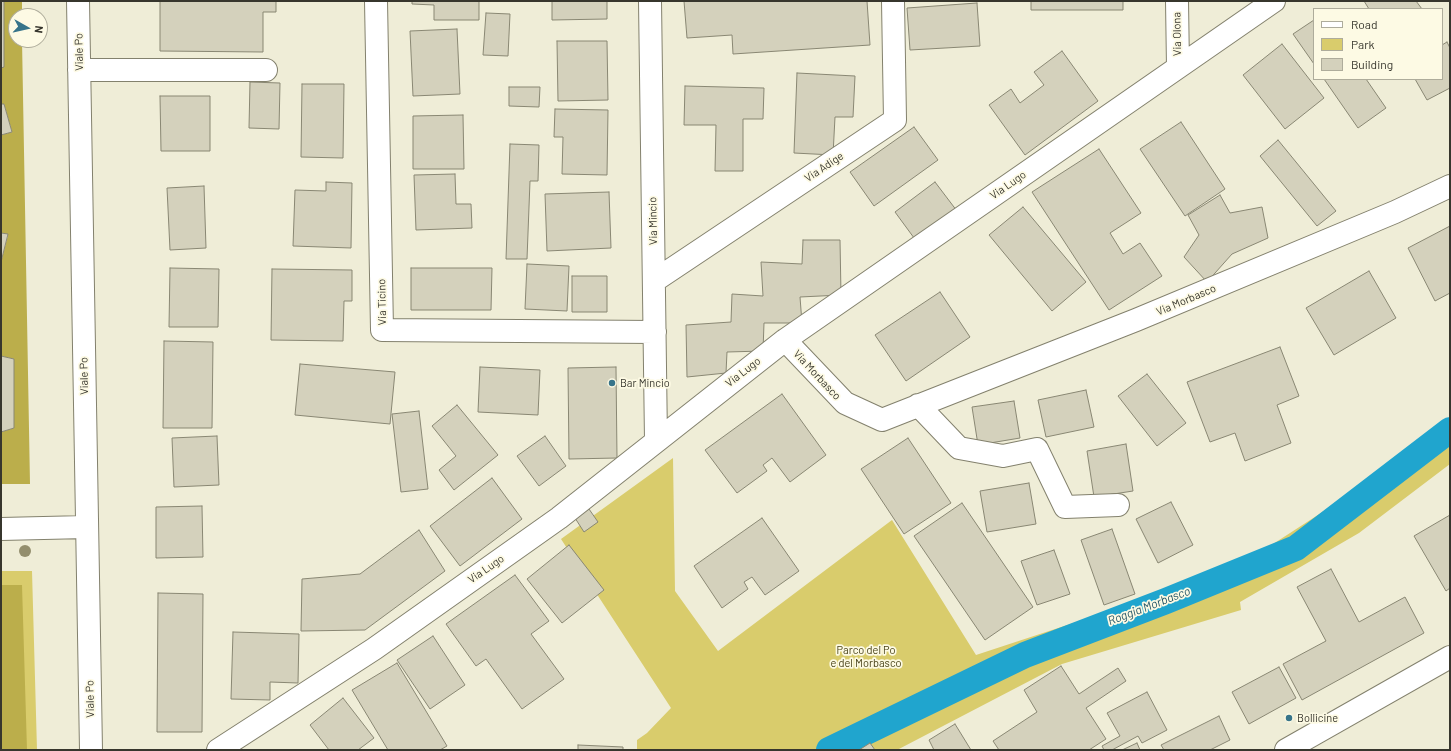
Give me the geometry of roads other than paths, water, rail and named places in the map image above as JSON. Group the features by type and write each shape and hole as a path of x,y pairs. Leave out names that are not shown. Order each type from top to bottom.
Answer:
{"street":[{"name":"Viale Po","path":"78,1 91,750"},
{"name":"Via Ticino","path":"376,1 382,330 655,332"},
{"name":"Via Mincio","path":"650,1 656,440"},
{"name":"Via Adige","path":"654,281 895,120 892,1"},
{"name":"Via Olona","path":"1177,1 1178,67"},
{"name":"Via Lugo","path":"218,750 374,649 559,518 656,440 785,340 1274,1"},
{"path":"79,70 266,70"},
{"name":"Via Morbasco","path":"785,340 845,404 882,420 1136,320 1388,215 1450,186"},
{"path":"918,405 959,448 1003,456 1037,449 1065,506 1118,504"},
{"path":"1,529 86,527"},
{"path":"1286,750 1450,656"}],"waterway":[{"name":"Roggia Morbasco","path":"829,750 1025,655 1166,601 1296,548 1450,430"}],"place":[{"name":"Bar Mincio","path":"612,383"},
{"name":"Bollicine","path":"1289,718"}],"park label":[{"name":"Parco del Po e del Morbasco","path":"866,656"}]}
